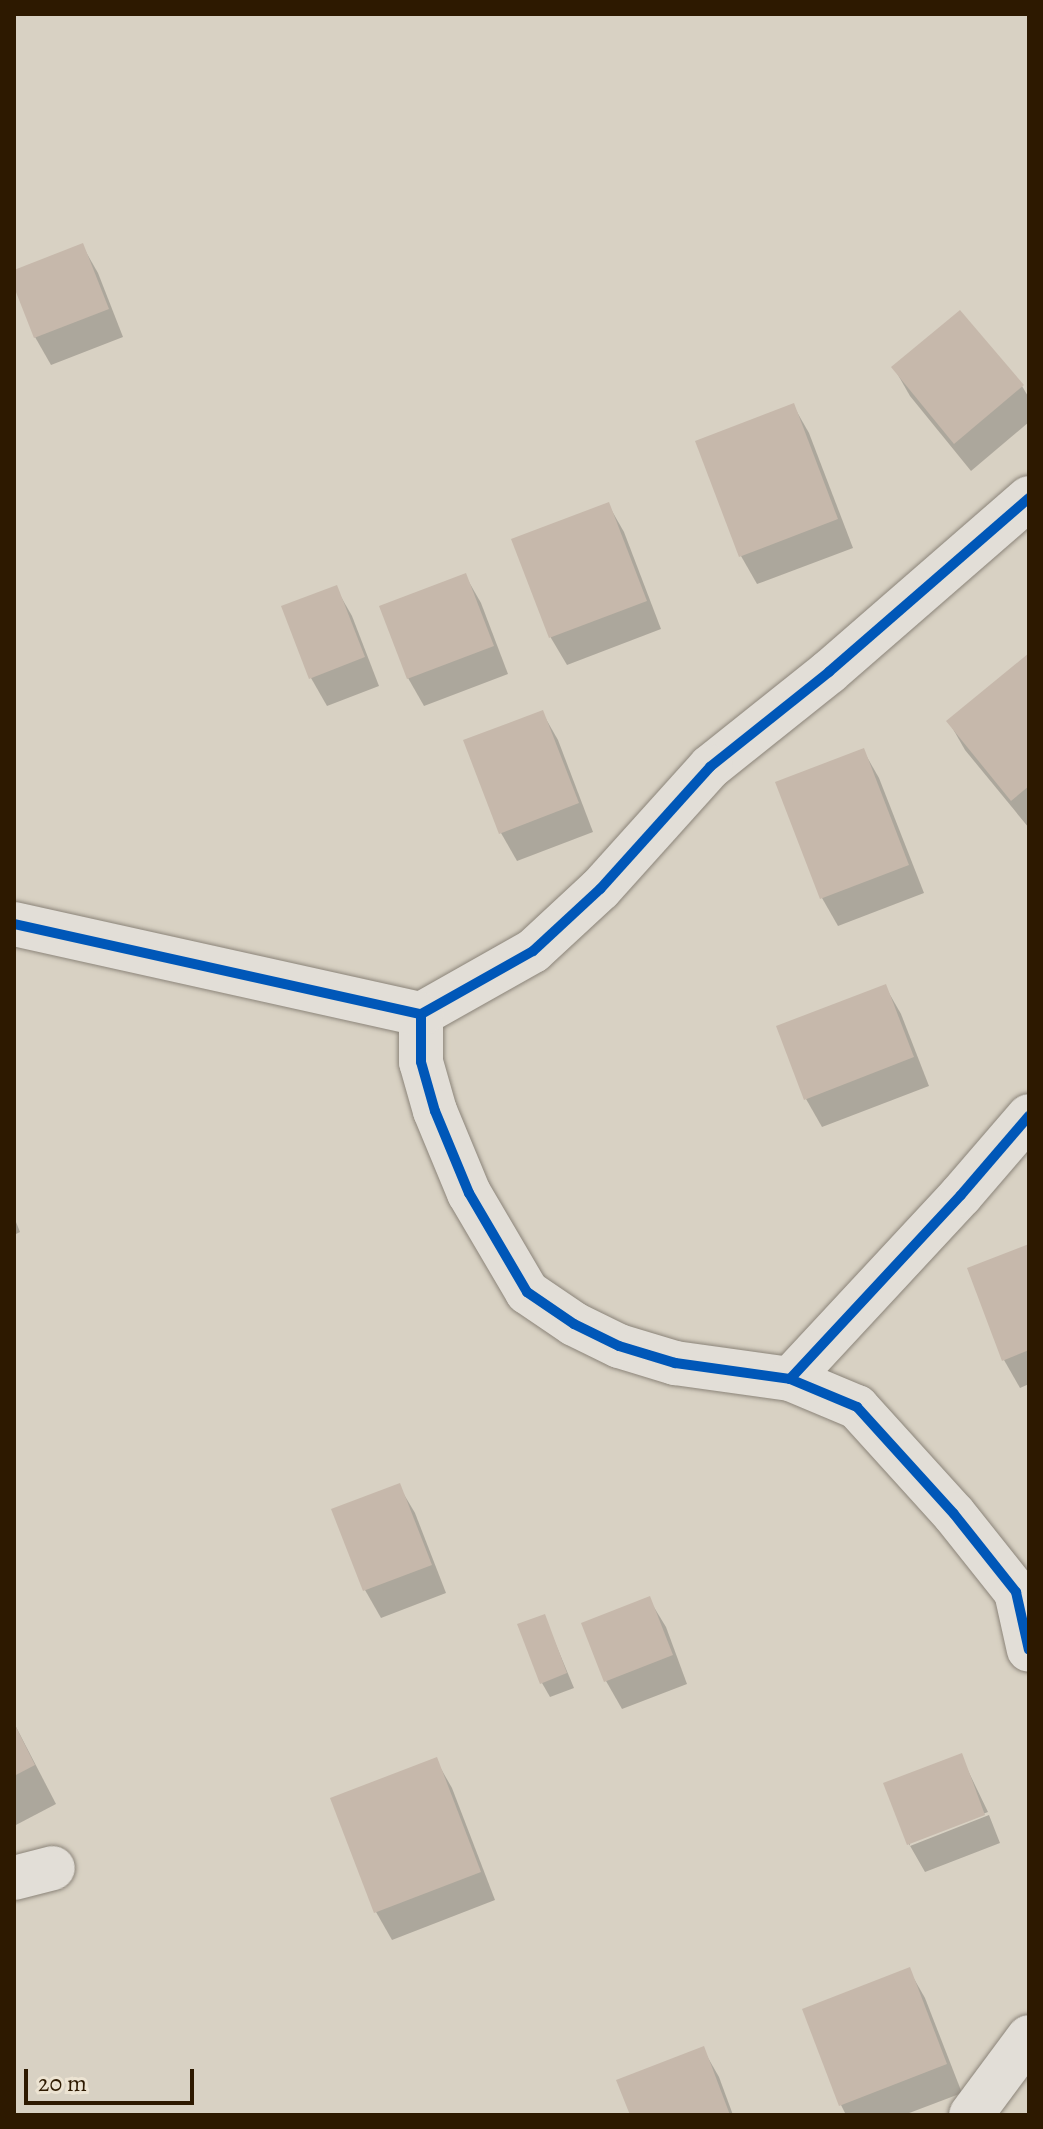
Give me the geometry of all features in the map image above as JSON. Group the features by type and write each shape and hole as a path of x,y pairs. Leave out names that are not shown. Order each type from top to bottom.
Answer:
{"street":[{"path":"14,924 421,1014 533,951 600,889 710,767 829,672 1029,498"},
{"path":"421,1014 421,1062 435,1111 469,1193 527,1292 574,1324 619,1346 675,1363 790,1379 857,1407 954,1514 1016,1592 1029,1650"},
{"path":"790,1379 961,1195 1029,1116"},
{"path":"971,2115 1029,2037"}],"building":[{"path":"83,243 109,309 34,338 14,287 14,270"},
{"path":"960,310 1024,385 954,444 891,367"},
{"path":"794,403 838,519 739,557 695,441"},
{"path":"609,502 647,601 549,638 511,539"},
{"path":"466,573 494,646 407,679 379,606"},
{"path":"337,585 365,657 309,679 281,606"},
{"path":"1029,653 1029,786 1011,801 946,721"},
{"path":"543,710 579,803 499,834 463,740"},
{"path":"864,748 909,865 820,899 775,782"},
{"path":"886,984 914,1057 804,1100 776,1026"},
{"path":"1029,1244 1029,1350 1002,1361 967,1268"},
{"path":"400,1483 432,1565 363,1591 331,1509"},
{"path":"650,1596 673,1655 604,1682 581,1623"},
{"path":"545,1614 567,1673 540,1684 517,1624"},
{"path":"14,1723 35,1765 14,1776"},
{"path":"962,1753 985,1815 907,1845 883,1783"},
{"path":"437,1757 481,1872 374,1913 330,1798"},
{"path":"910,1967 947,2064 839,2106 802,2009"},
{"path":"704,2046 730,2115 630,2115 616,2080"}],"cycle path":[{"path":"1029,498 829,672 710,767 600,889 533,951 421,1014 421,1062 435,1111 469,1193 527,1292 574,1324 619,1346 675,1363 790,1379 961,1195 1029,1116"},
{"path":"14,924 421,1014"},
{"path":"790,1379 857,1407 954,1514 1016,1592 1029,1650"}]}
